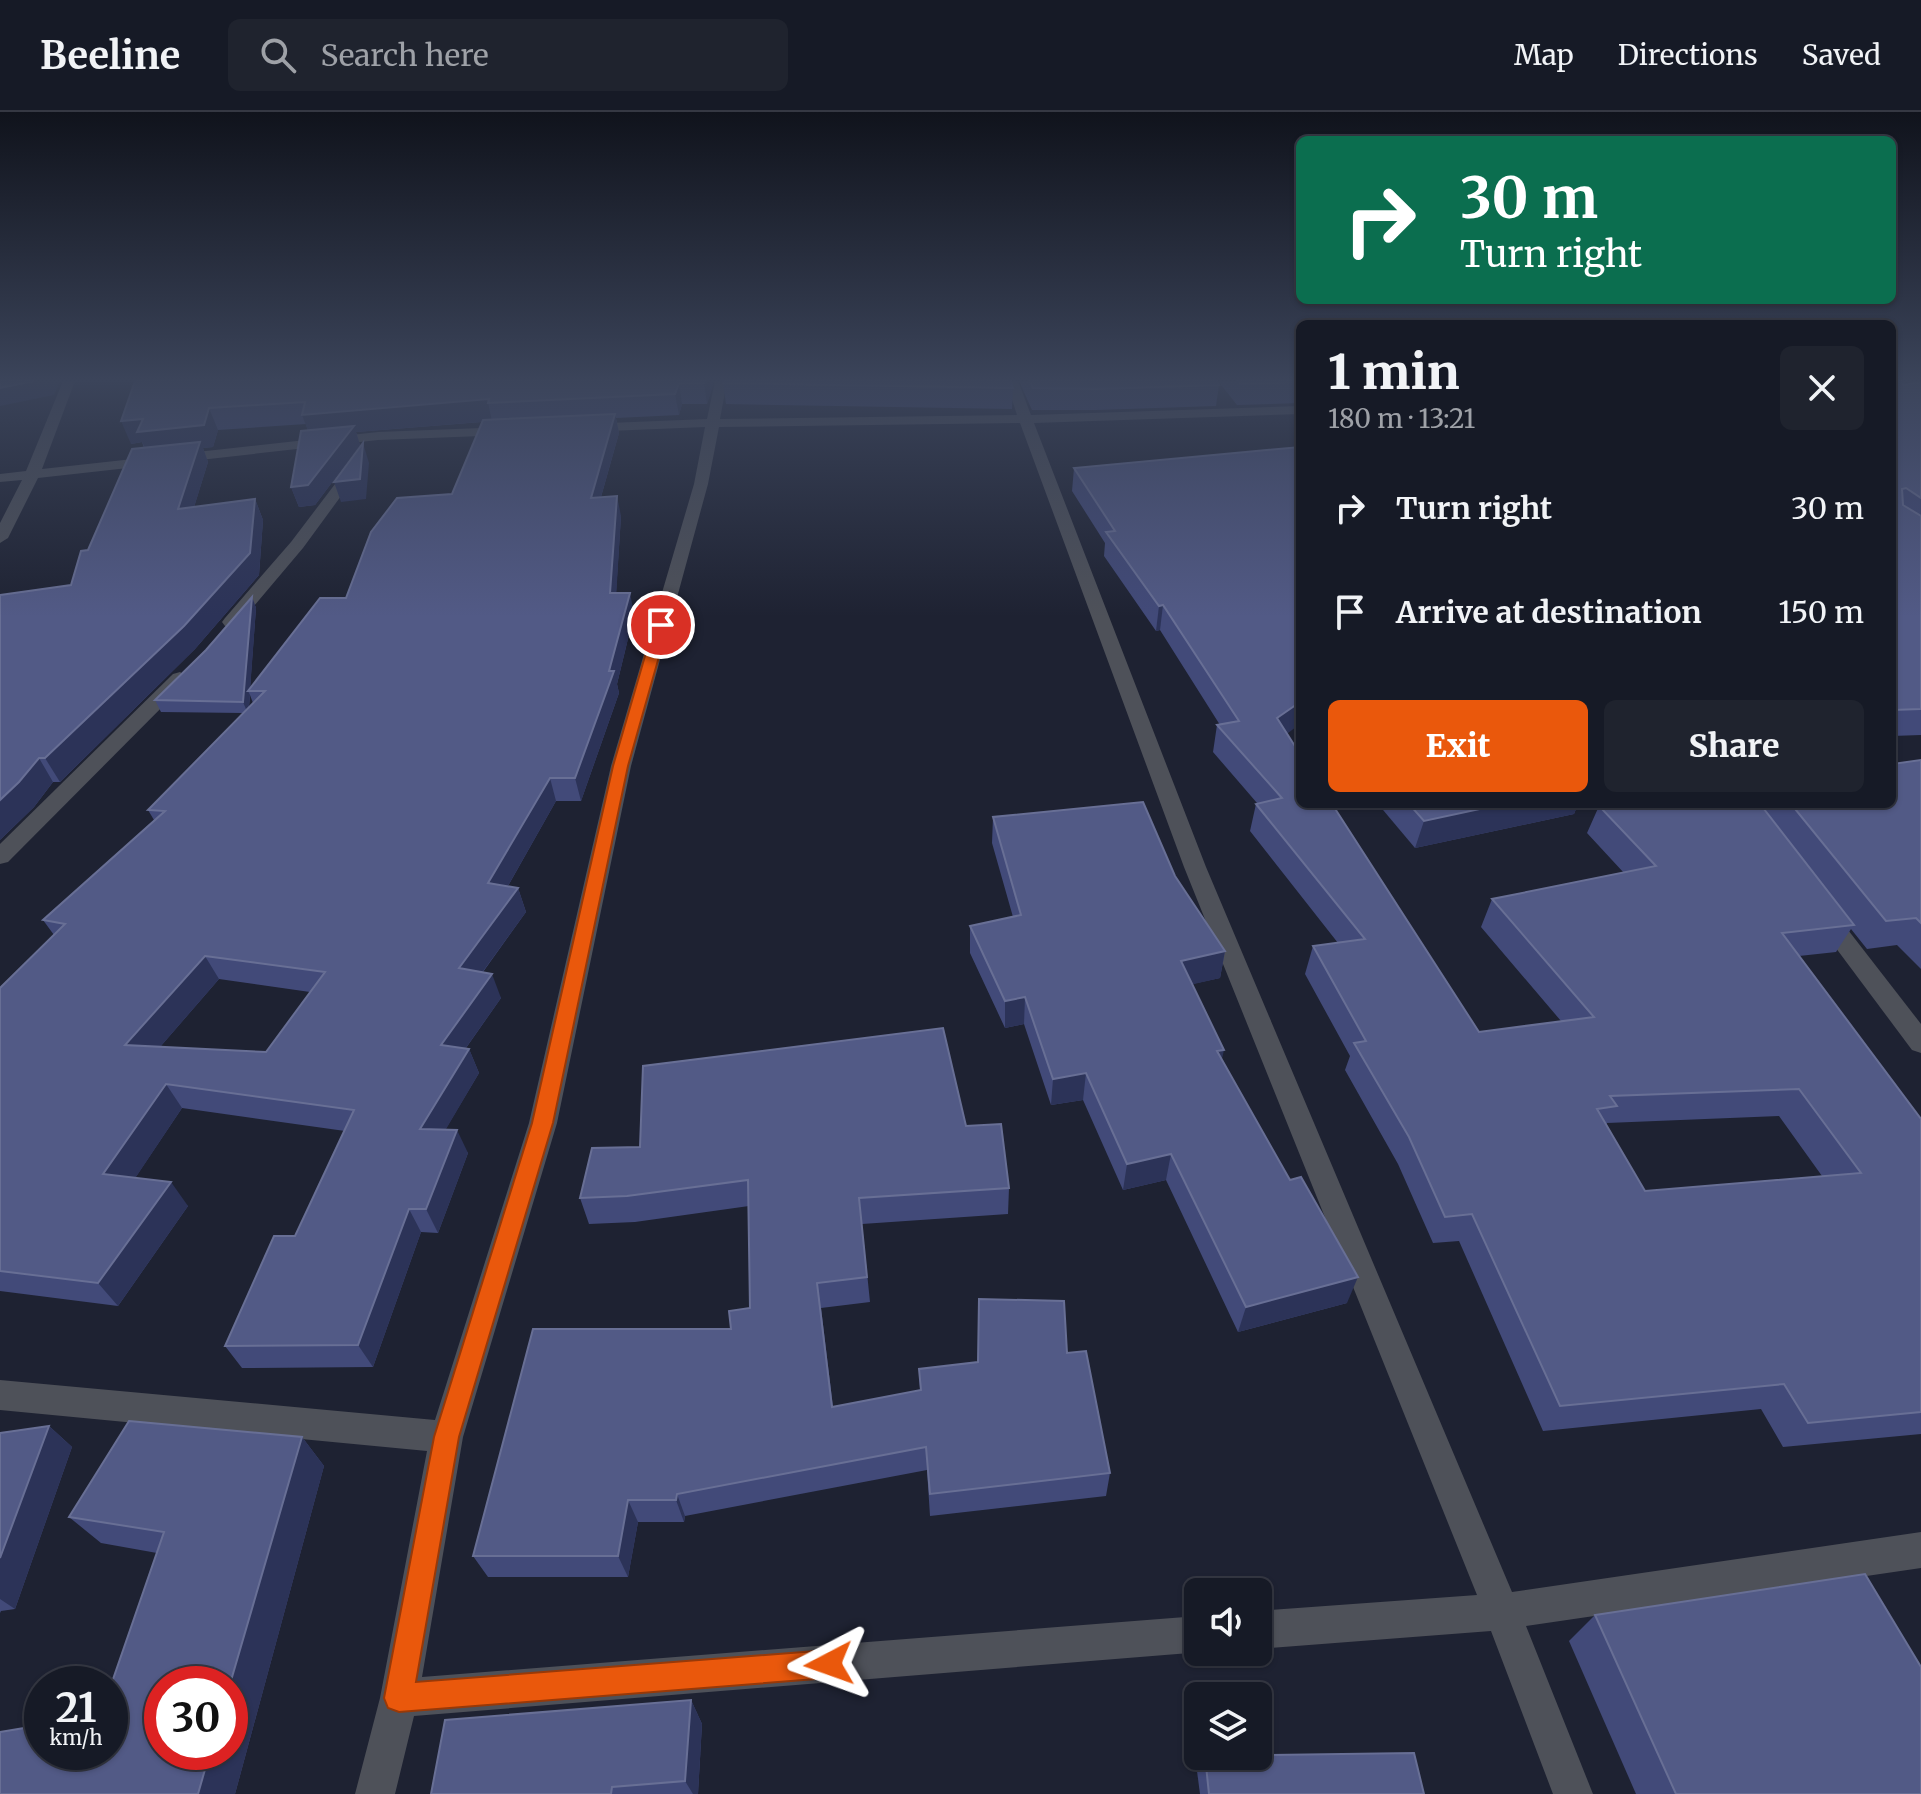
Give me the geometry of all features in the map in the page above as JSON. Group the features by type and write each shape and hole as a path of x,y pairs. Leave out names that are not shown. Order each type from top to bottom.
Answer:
{"street":[{"path":"0,538 38,459"},
{"path":"0,478 170,459"},
{"path":"222,633 297,545 361,459"},
{"path":"375,1794 399,1698 446,1437 543,1123 621,766 706,459"},
{"path":"1039,459 1196,869 1505,1611 1573,1794"},
{"path":"0,857 192,666"},
{"path":"1807,892 1921,1043"},
{"path":"0,1395 446,1437"},
{"path":"1272,1629 1505,1611 1921,1550"},
{"path":"399,1698 1184,1636"}],"building":[{"path":"127,459 194,459 178,509 255,499 250,553 184,626 45,758 39,758 0,800 0,595 71,585 81,551 88,550"},
{"path":"296,459 328,459 308,485 291,487"},
{"path":"351,459 362,459 360,479 334,482"},
{"path":"466,459 602,459 591,498 617,496 610,593 630,593 609,671 614,671 575,778 550,778 488,883 518,888 459,968 492,974 441,1045 469,1049 420,1129 457,1130 426,1209 409,1209 358,1345 225,1346 274,1236 295,1236 354,1110 166,1084 103,1174 171,1182 98,1283 0,1271 0,988 65,924 43,920 165,811 148,810 265,691 248,691 320,598 346,598 371,532 397,498 452,494","holes":["205,956 325,972 266,1052 125,1045"]},
{"path":"1166,459 1296,459 1296,705 1277,718 1296,748 1296,808 1335,808 1479,1032 1594,1017 1492,899 1656,866 1601,808 1763,808 1854,925 1782,933 1921,1119 1921,1412 1808,1423 1784,1384 1560,1406 1472,1214 1445,1217 1409,1137 1354,1043 1366,1041 1313,946 1365,939 1256,804 1282,798 1217,725 1239,721 1163,605 1159,606 1106,532 1115,531 1074,468","holes":["1799,1089 1861,1173 1645,1191 1597,1109 1617,1106 1610,1096"]},
{"path":"1896,459 1921,459 1921,498 1906,488 1902,489 1903,505 1921,516 1921,709 1896,710"},
{"path":"252,597 243,702 155,700 206,650"},
{"path":"1921,760 1921,923 1916,918 1886,921 1794,808 1896,808 1896,763"},
{"path":"1143,802 1175,876 1225,951 1181,961 1224,1050 1217,1051 1290,1180 1301,1177 1358,1277 1246,1307 1171,1154 1127,1164 1086,1073 1053,1079 1025,997 1005,1001 970,926 1021,915 993,817"},
{"path":"1413,808 1484,808 1424,821"},
{"path":"943,1028 966,1126 1001,1124 1009,1188 859,1198 867,1277 817,1283 832,1407 921,1390 919,1369 978,1362 979,1299 1064,1301 1067,1353 1086,1351 1110,1473 930,1494 926,1447 677,1494 676,1500 628,1500 618,1556 473,1556 533,1329 731,1329 729,1311 750,1308 748,1180 627,1196 580,1198 592,1148 640,1147 643,1066"},
{"path":"129,1421 302,1437 235,1666 144,1666 144,1770 205,1770 198,1794 0,1794 0,1732 24,1728 24,1770 128,1770 128,1666 118,1666 164,1532 69,1517"},
{"path":"49,1426 0,1558 0,1433"},
{"path":"1865,1574 1921,1667 1921,1794 1676,1794 1595,1615"},
{"path":"691,1700 685,1781 612,1787 611,1794 431,1794 445,1720"},
{"path":"1414,1753 1424,1794 1209,1794 1206,1770 1272,1770 1272,1755"}],"route":[{"path":"661,625 621,766 543,1123 446,1437 399,1698 829,1664"}]}
